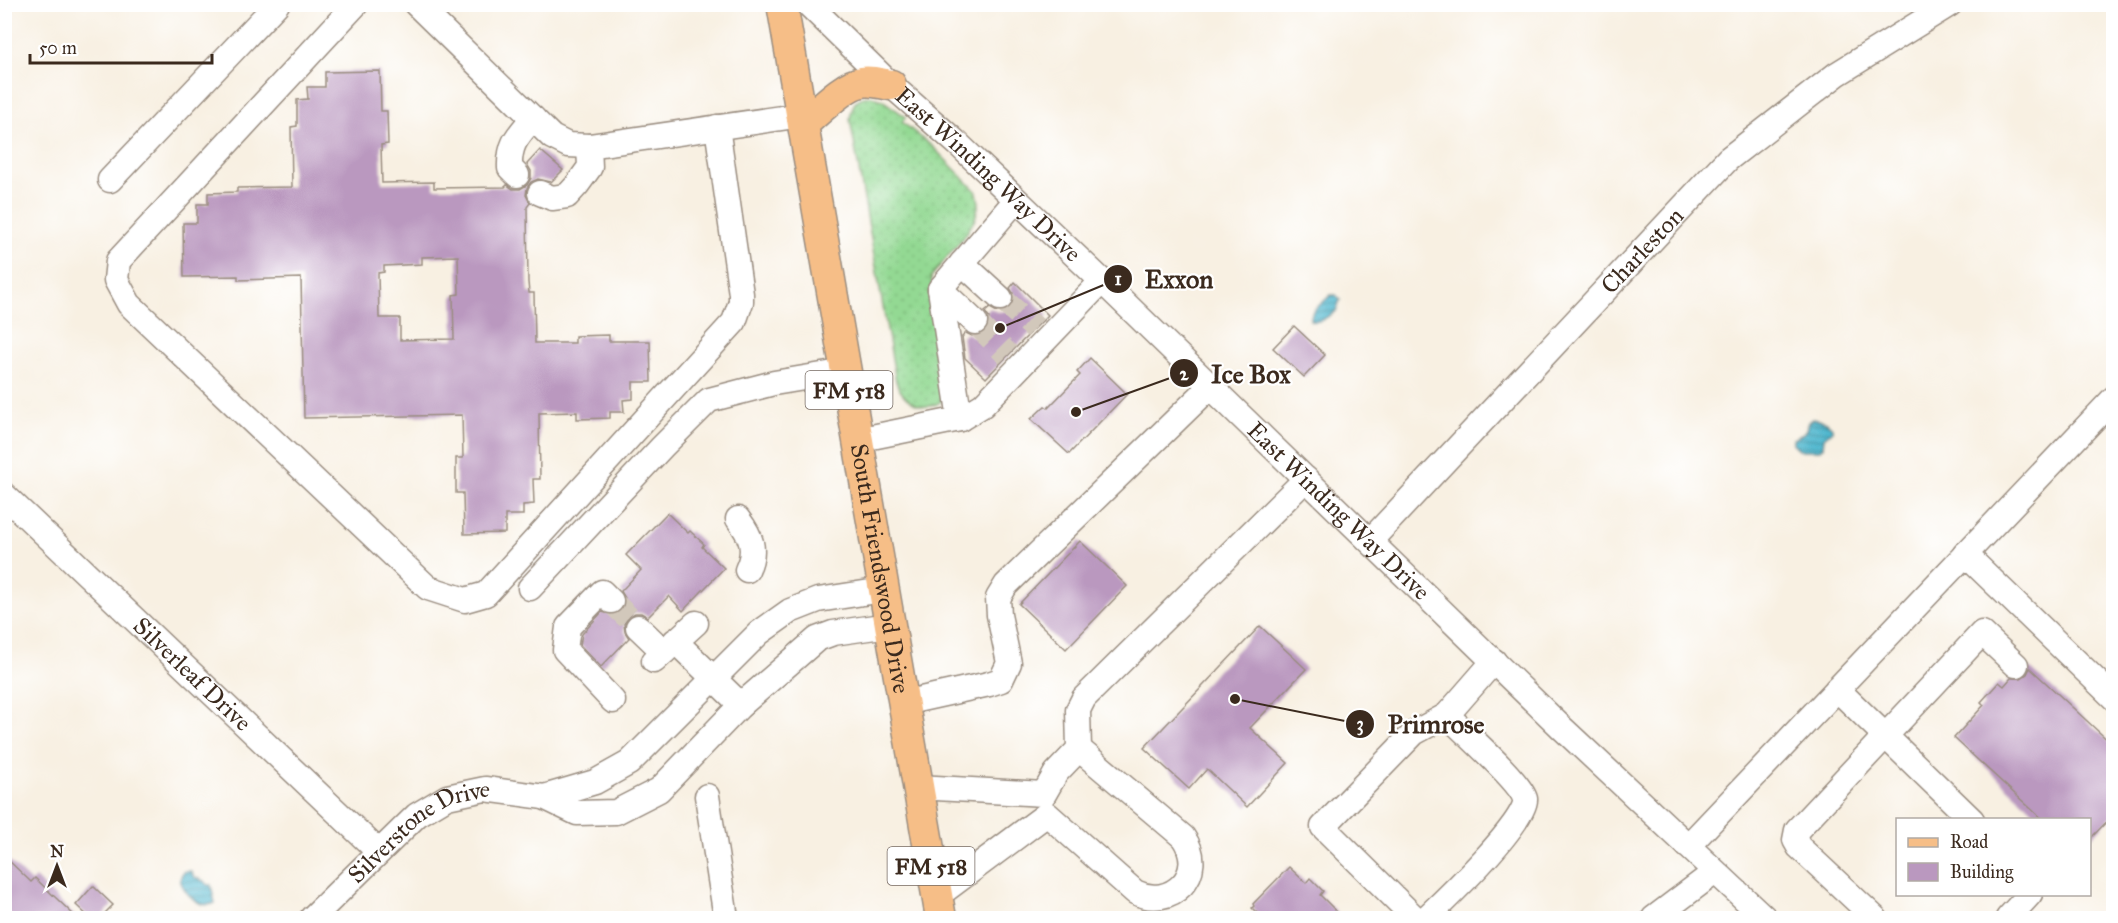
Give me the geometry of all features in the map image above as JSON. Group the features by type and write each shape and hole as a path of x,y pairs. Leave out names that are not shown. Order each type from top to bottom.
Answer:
{"main road":[{"name":"South Friendswood Drive","path":"782,4 938,908"},
{"path":"803,119 850,85 869,81 891,85"}],"street":[{"path":"110,180 277,4"},
{"path":"356,4 118,261 116,280 129,304 428,588 465,600 486,594 734,322 741,302 741,294 717,127"},
{"path":"416,4 552,137 568,145 589,146 717,127 803,119"},
{"name":"East Winding Way Drive","path":"808,4 891,85 958,144 1102,281 1570,736 1715,872 1749,913"},
{"name":"Charleston","path":"1370,541 1728,159 1838,74 1950,4"},
{"path":"517,175 510,168 510,150 514,141 533,118"},
{"path":"540,193 552,198 567,196 590,167 589,146"},
{"path":"960,419 940,289 1016,200"},
{"path":"962,263 1000,298"},
{"path":"857,440 960,419 983,405 1014,361 1040,334 1102,281"},
{"path":"940,289 975,322"},
{"path":"530,588 709,400 774,383 846,371"},
{"path":"903,703 1001,680 1009,663 999,615 999,598 1006,585 1211,386"},
{"path":"1688,846 2114,398"},
{"path":"938,908 1046,804 1056,773 1079,749 1078,710 1084,698 1306,479"},
{"name":"Silverleaf Drive","path":"4,495 379,852"},
{"path":"738,519 749,533 753,546 753,558 747,570"},
{"path":"1965,554 2114,698"},
{"name":"Silverstone Drive","path":"544,797 595,782 629,763 759,633 790,611 818,600 883,590"},
{"path":"611,601 602,592 568,627 565,650 613,701"},
{"path":"664,652 696,623"},
{"name":"Silverstone Drive","path":"312,918 417,815 447,797 486,789 544,797 577,813 616,812 659,790 741,705 818,639 833,633 889,625"},
{"path":"639,627 664,652 715,678 741,705"},
{"path":"1875,918 1799,847 1795,840 1797,830 1982,633 2016,665"},
{"path":"1414,918 1323,827 1414,733 1447,715 1494,661"},
{"path":"1837,689 1971,818"},
{"path":"1426,918 1510,831 1526,802 1506,773 1447,715"},
{"path":"918,787 1046,804 1135,892 1143,896 1163,896 1175,891 1189,877 1193,863 1190,847 1183,837 1079,749"},
{"path":"706,796 726,918"},
{"path":"1654,918 1715,872"},
{"path":"2008,918 2028,896"}],"green space":[{"path":"871,96 882,100 906,117 902,122 933,147 977,192 979,203 975,219 966,234 931,277 945,398 931,406 923,406 909,400 896,381 850,119 855,102"}],"water":[{"path":"1331,295 1336,295 1340,300 1336,311 1320,321 1310,320 1313,311"},
{"path":"1813,419 1827,422 1832,427 1832,431 1824,438 1823,447 1820,450 1799,450 1793,444 1793,439 1803,433"},
{"path":"185,871 191,871 194,877 211,885 215,903 204,904 189,895 180,880"}],"building":[{"path":"380,71 381,111 387,111 388,144 381,145 382,183 434,182 434,188 505,187 507,185 513,189 520,189 527,185 531,178 531,171 527,164 540,150 563,170 551,182 538,179 531,182 527,188 526,195 530,203 527,207 528,282 529,293 534,293 535,343 575,343 575,336 609,335 609,341 650,341 651,382 633,382 633,399 623,400 624,412 610,412 610,418 577,419 577,412 539,413 540,479 533,479 534,504 523,505 523,515 505,515 505,533 464,534 463,493 456,493 456,458 463,458 462,415 304,418 301,278 238,280 238,276 184,277 183,223 197,223 197,204 208,204 208,193 237,192 237,188 292,187 291,127 297,126 297,100 308,99 307,87 325,87 325,72","holes":["458,256 459,294 453,295 454,339 400,340 400,318 379,318 378,273 384,272 384,266 422,264 422,257"]},
{"path":"1015,282 1048,315 986,378 965,358 962,337 966,333 972,336 985,332 989,325 989,318 985,312 990,308 997,312 1010,308 1014,301 1010,288"},
{"path":"1294,326 1325,355 1304,377 1273,348"},
{"path":"1090,358 1127,394 1069,454 1031,419 1045,406 1048,408 1080,375 1077,372"},
{"path":"667,513 688,533 690,531 704,544 702,547 724,568 683,611 669,596 648,617 635,613 628,617 624,624 629,638 601,667 580,645 582,634 602,612 614,615 621,611 625,605 625,598 621,591 641,570 626,555"},
{"path":"1080,541 1127,586 1066,649 1019,604"},
{"path":"1260,626 1306,669 1250,728 1288,763 1247,807 1207,769 1189,789 1144,748"},
{"path":"2030,668 2114,746 2114,814 2091,838 2091,818 2041,818 1954,738 1984,705 1981,702 1999,682 2004,686 2011,678 2021,678"},
{"path":"4,856 31,882 35,878 77,918 14,918 4,909"},
{"path":"1289,867 1306,883 1310,878 1323,891 1320,895 1343,918 1262,918 1252,908 1253,904"},
{"path":"93,886 113,905 100,918 90,918 76,905"}],"tunnel":[{"path":"1000,298 1035,328"},
{"path":"975,322 1008,355"},
{"path":"611,601 638,627"}],"place":[{"name":"Exxon","path":"1000,328"},
{"name":"Ice Box","path":"1076,412"},
{"name":"Primrose","path":"1235,699"}]}
